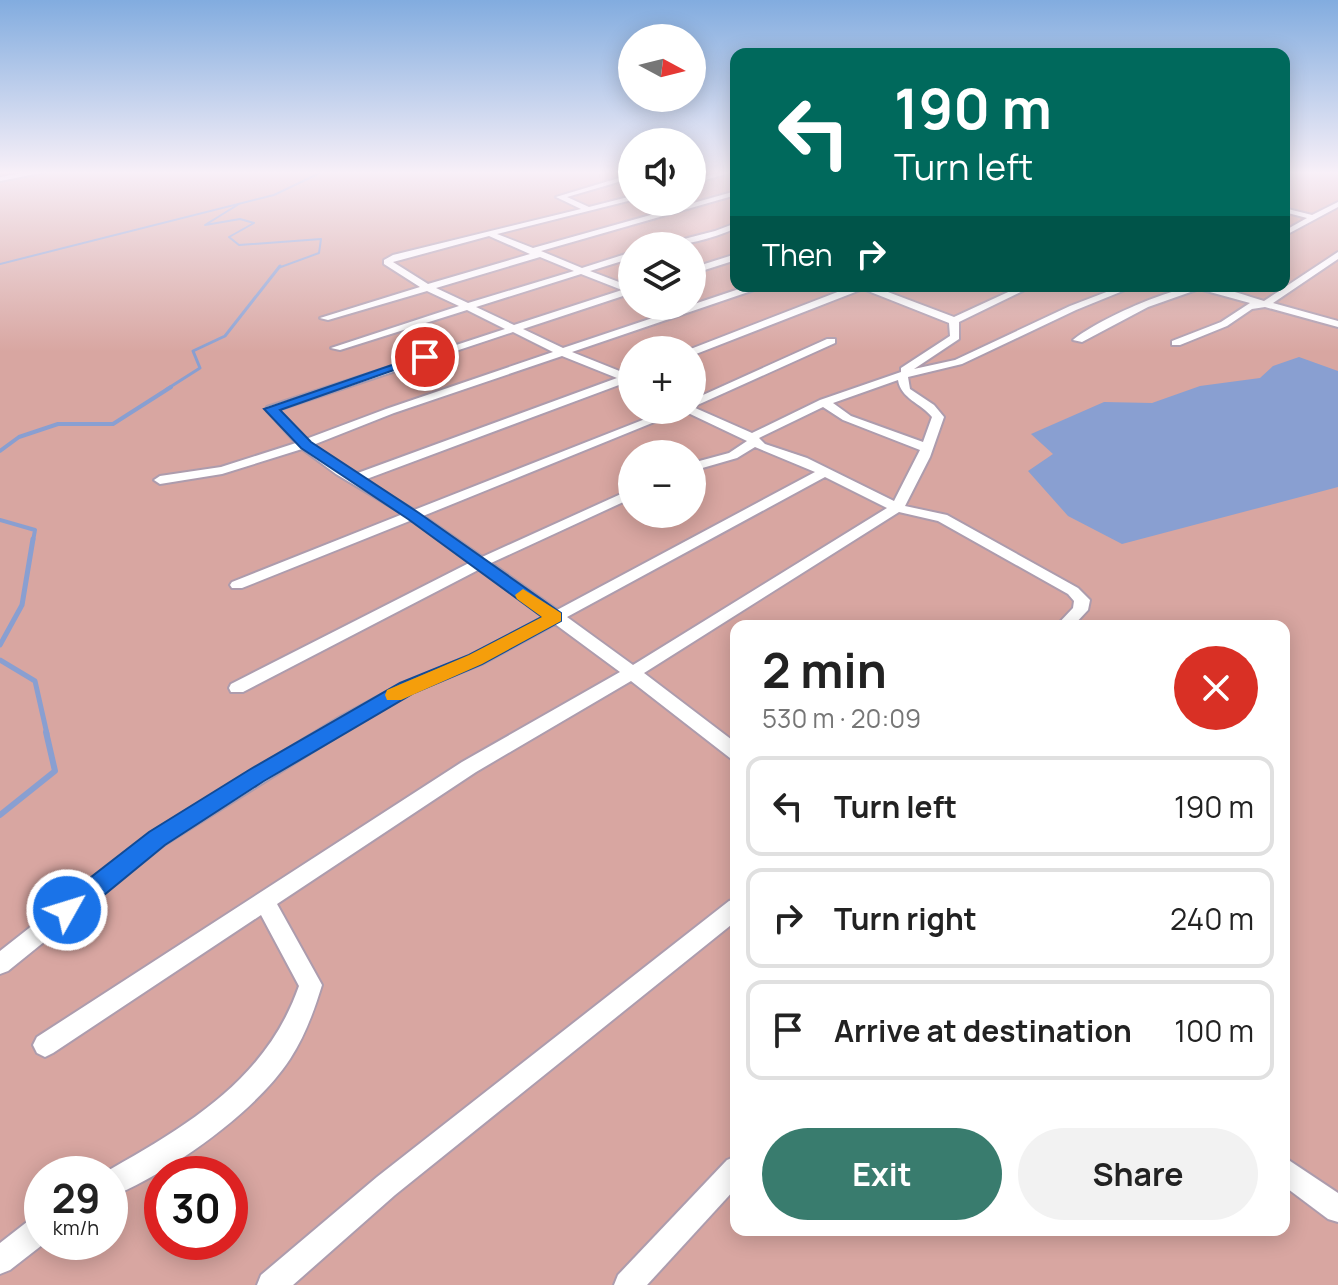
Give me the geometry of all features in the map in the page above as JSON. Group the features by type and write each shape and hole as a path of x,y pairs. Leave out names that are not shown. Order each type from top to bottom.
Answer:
{"street":[{"path":"498,232 387,262 426,287 562,352 618,373"},
{"path":"325,318 606,232"},
{"path":"706,236 718,233 730,238"},
{"path":"490,234 533,254 618,286"},
{"path":"1290,288 1336,258"},
{"path":"336,348 618,259"},
{"path":"706,267 730,259"},
{"path":"160,480 226,472 306,445 387,412 739,292"},
{"path":"706,347 847,292"},
{"path":"878,292 954,321 1015,292"},
{"path":"752,437 824,402 902,375 958,362 1114,292"},
{"path":"1078,340 1145,305 1181,292"},
{"path":"1221,292 1338,324"},
{"path":"1176,343 1224,324 1249,306 1266,304 1284,292"},
{"path":"618,294 271,409 306,445 483,564 634,672 730,748"},
{"path":"889,381 955,337 954,321"},
{"path":"706,398 831,341"},
{"path":"45,1045 469,767 634,672 897,508 927,448 938,417 930,407 905,390 902,375"},
{"path":"356,478 618,383"},
{"path":"824,402 847,418 927,448"},
{"path":"706,417 752,437 761,447 825,472 897,508 942,518 1073,591 1082,600 1080,610 1070,620"},
{"path":"237,585 643,424"},
{"path":"706,463 748,449 753,442 752,437"},
{"path":"0,964 157,839 257,775 407,688 476,660 825,472"},
{"path":"237,688 618,500"},
{"path":"128,1174 181,1144 262,1078 304,1015 311,985 265,902"},
{"path":"271,1285 386,1186 730,913"},
{"path":"1290,1174 1338,1209"},
{"path":"628,1285 730,1175"},
{"path":"0,1260 24,1242"}],"shaded area":[{"path":"0,232 730,232 730,292 1290,292 1290,232 1338,232 1338,1285 0,1285"}],"water":[{"path":"1299,357 1338,371 1338,487 1122,544 1068,516 1028,471 1053,454 1031,434 1104,402 1152,403 1200,386 1260,378 1273,366"}],"waterway":[{"path":"0,264 127,232"},
{"path":"238,232 229,237 239,245 321,239 319,253 279,268"},
{"path":"167,389 200,368 193,351 225,336 279,268"},
{"path":"0,451 19,437 58,424 113,424 171,387"},
{"path":"0,520 35,530 33,541"},
{"path":"0,645 22,605 33,539"},
{"path":"0,660 35,681 47,734"},
{"path":"0,815 55,771 46,732"}],"slow traffic":[{"path":"394,695 476,660 555,617 523,595"}],"route":[{"path":"67,910 157,839 257,775 407,688 476,660 555,617 414,516 306,445 271,409 425,357"}]}
